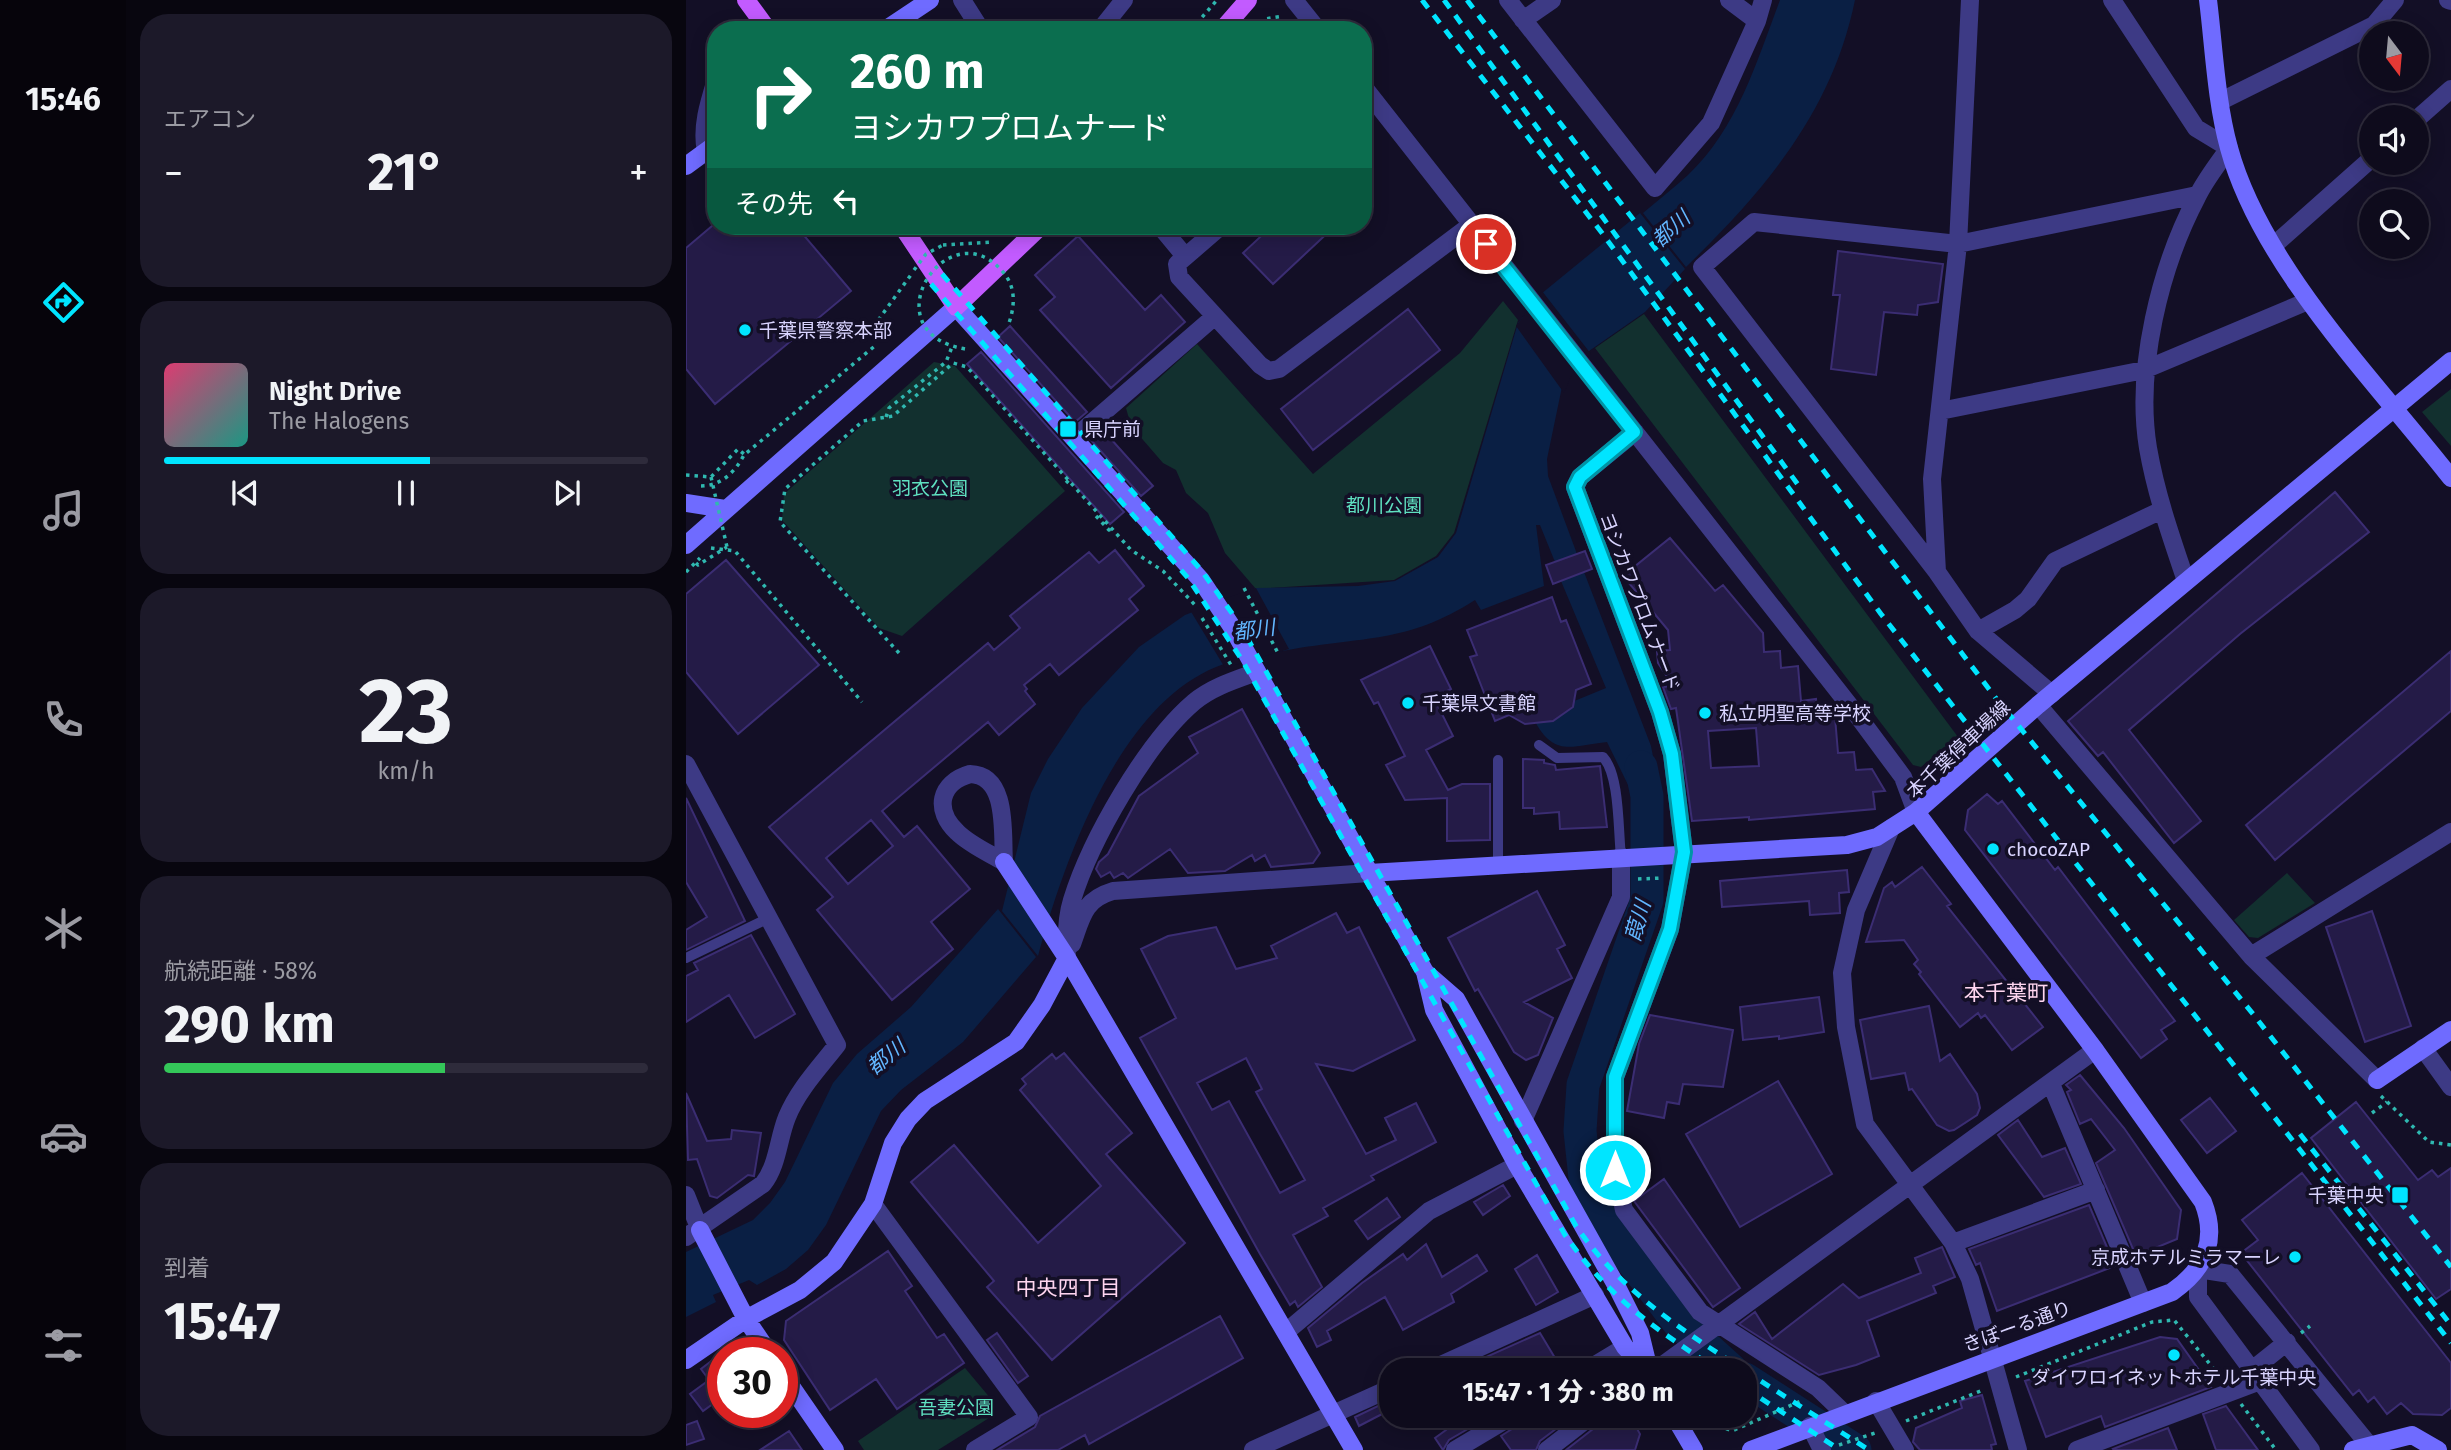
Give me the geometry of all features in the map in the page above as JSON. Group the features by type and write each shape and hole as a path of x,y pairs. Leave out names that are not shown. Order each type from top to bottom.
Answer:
{"main road":[{"path":"746,0 757,21"},
{"path":"1230,21 1248,0"},
{"path":"908,235 956,307 1032,235"}],"street":[{"path":"898,21 930,0"},
{"path":"962,0 975,21"},
{"path":"1107,21 1124,0"},
{"path":"1507,0 1655,188 1711,124 1758,20 1763,0"},
{"path":"1523,20 1552,0"},
{"path":"1729,0 1758,20"},
{"path":"1937,572 1932,479 1958,244 1970,0"},
{"path":"2112,0 2196,128 2229,148"},
{"path":"2208,0 2229,148 2243,186 2273,246 2308,301 2451,478"},
{"path":"2221,101 2374,25 2395,0"},
{"path":"1292,8 1307,21"},
{"path":"2429,108 2451,89"},
{"path":"686,1360 746,1319 800,1290 834,1262 873,1204 893,1143 908,1119 925,1101 1016,1042 1042,1005 1067,958 1088,904 1097,896 1113,891 1498,864 1847,845 1877,837 1916,812 1903,777 1857,715 1471,225 1372,111"},
{"path":"2186,581 2162,510 2148,447 2144,370 2171,256 2197,195 2229,148"},
{"path":"686,166 707,150"},
{"path":"2273,246 2359,170"},
{"path":"2197,195 1958,244 1754,222 1702,267 1937,572 1978,631 2045,699 2251,956 2377,1087 2423,1048 2451,1030"},
{"path":"1210,235 1177,264 1179,276 1214,317 1269,371 1279,369 1471,225"},
{"path":"1167,235 1184,255"},
{"path":"1940,411 2144,370 2308,301"},
{"path":"686,545 956,307 1202,580 1257,672 1425,972 1434,1010 1517,1165 1625,1347 1636,1358"},
{"path":"1074,438 1214,317"},
{"name":"本千葉停車場線","path":"2198,1269 2210,1241 2211,1230 2203,1202 2095,1050 1916,812 2186,581 2395,407 2447,369"},
{"name":"ヨシカワプロムナード","path":"1634,432 1580,477 1575,487 1660,712 1672,754 1684,852 1670,929 1615,1077 1615,1170 1624,1210 1712,1329 1818,1388 1844,1413"},
{"path":"686,503 725,509"},
{"path":"1978,631 2015,610 2028,598 2055,561 2162,510"},
{"path":"1067,958 1066,927 1071,901 1084,868 1138,766 1173,723 1196,701 1217,687 1257,672"},
{"path":"686,764 837,1045 787,1115 770,1175 754,1191 693,1233"},
{"path":"1004,862 997,793 978,774 952,780 943,798 949,821 957,832 1004,862 1067,958 1354,1450"},
{"path":"1891,828 1856,909 1842,974 1846,1027 1866,1124 1909,1187 1953,1243 1970,1279 2018,1450"},
{"path":"2251,956 2451,832"},
{"path":"1523,1121 1621,897 1628,856"},
{"path":"1425,972 1456,999 1640,1333 1645,1358"},
{"path":"2423,1048 2451,1087"},
{"path":"1673,1358 2095,1050"},
{"path":"2051,1084 2143,1303"},
{"path":"1286,1332 1429,1210 1517,1165"},
{"path":"1953,1243 2096,1189"},
{"path":"686,1195 693,1233 758,1337"},
{"path":"873,1204 1029,1417 975,1450"},
{"path":"2311,1450 2198,1297 2198,1269 2230,1274 2294,1338 2364,1448 2412,1435 2438,1450"},
{"name":"きぼーる通り","path":"1817,1439 1844,1413 2172,1292 2198,1269"},
{"path":"1456,1358 1595,1295"},
{"path":"2077,1450 2232,1392 2256,1376 2294,1338"},
{"path":"1607,1358 1625,1347"},
{"path":"1253,1450 1379,1393"},
{"path":"798,1396 835,1450"},
{"path":"1876,1401 1905,1450"},
{"path":"1455,1450 1492,1428"},
{"path":"1547,1450 1575,1428"},
{"path":"1681,1428 1694,1450"},
{"path":"1751,1450 1817,1439"}],"lane":[{"path":"707,96 699,139 707,146"},
{"path":"1539,745 1557,758 1603,757 1608,763 1628,856"},
{"path":"1498,760 1498,864"},
{"path":"686,958 769,918"}],"path":[{"path":"1199,21 1217,0"},
{"path":"1263,21 1292,8"},
{"path":"889,334 879,319 926,254 943,245 992,242"},
{"path":"965,349 952,347 931,333 919,309 920,289 925,278 945,260 968,254 988,259 999,267 1007,276 1014,297 1009,323"},
{"path":"695,485 716,484 737,468 744,455 876,345"},
{"path":"886,417 890,408 946,362 952,347"},
{"path":"899,653 780,522 785,489 863,421 893,416 953,363 967,367 1131,550 1163,571 1195,606 1232,667"},
{"path":"711,477 738,449 744,455"},
{"path":"686,475 711,477"},
{"path":"696,563 698,565 727,547 711,477"},
{"path":"1068,481 1109,530 1111,529"},
{"path":"686,572 713,547 734,551 862,702"},
{"path":"1244,588 1279,655"},
{"path":"1637,879 1664,878"},
{"path":"2377,1087 2387,1102 2429,1142 2451,1145"},
{"path":"2372,1113 2387,1102"},
{"path":"1898,1424 2152,1322 2174,1320 2276,1450"},
{"path":"2294,1338 2310,1326"},
{"path":"1757,1420 1804,1399"},
{"path":"1817,1439 1860,1438 1878,1432"}],"green space":[{"name":"都川公園","path":"1503,301 1518,320 1454,533 1436,556 1394,580 1256,589 1225,553 1208,513 1186,493 1176,470 1163,463 1131,426 1126,408 1197,344 1313,474 1460,353"},
{"path":"1644,314 1958,737 1921,767 1913,765 1595,348"},
{"name":"羽衣公園","path":"934,362 955,366 1065,491 902,636 879,628 782,520 784,494"},
{"path":"2451,389 2451,446 2422,412"},
{"path":"2287,873 2315,903 2258,938 2249,937 2234,920"},
{"name":"吾妻公園","path":"965,1368 991,1399 989,1418 938,1450 864,1450 858,1441"}],"water":[{"name":"都川","path":"1780,0 1855,0 1830,78 1792,147 1742,209 1686,267 1643,213 1688,175 1720,137 1744,93"},
{"name":"都川","path":"1640,213 1685,269 1645,312 1589,351 1563,382 1547,459 1548,476 1577,554 1555,562 1540,525 1536,525 1544,586 1481,610 1475,600 1450,614 1406,631 1233,661 1216,667 1181,687 1150,716 1123,751 1100,791 1063,876 1038,956 1002,911 1031,793 1048,759 1082,708 1139,647 1185,615 1256,588 1358,586 1395,581 1438,557 1456,533 1518,323 1541,294"},
{"path":"1584,572 1651,746 1657,777 1657,811 1636,813 1634,797 1607,742 1564,747 1548,739 1533,718 1606,688 1561,581"},
{"name":"都川","path":"998,909 1036,957 963,1042 901,1090 881,1111 826,1225 808,1250 786,1269 757,1285 749,1280 713,1295 716,1302 686,1317 686,1252 753,1220 770,1203 785,1182 833,1083 857,1054 911,1007"}],"pier":[{"path":"1542,291 1591,354 1572,374 1564,393 1516,326"},
{"path":"1256,588 1289,649 1225,668 1190,610"}],"building":[{"name":"千葉県警察本部","path":"707,230 707,235 804,235 851,291 715,404 686,369 686,248"},
{"path":"1262,235 1325,235 1273,284 1243,253"},
{"path":"1078,236 1145,310 1161,295 1185,322 1111,388 1040,310 1055,297 1035,275"},
{"path":"1838,251 1943,264 1938,302 1918,305 1917,315 1884,312 1876,375 1831,369 1840,295 1833,295"},
{"path":"1408,309 1440,350 1313,450 1281,409"},
{"path":"1010,326 1087,412 1075,422 998,337"},
{"path":"981,352 1124,512 1110,524 967,364"},
{"path":"1102,429 1153,486 1141,496 1090,439"},
{"path":"2335,492 2369,532 2240,634 2129,730 2201,821 2174,843 2103,752 2098,756 2068,721"},
{"path":"1670,538 1715,591 1723,585 1763,633 1764,652 1780,651 1781,668 1798,666 1801,701 1816,699 1818,718 1835,717 1838,753 1854,752 1856,770 1872,769 1885,791 1873,792 1875,809 1749,820 1749,817 1692,821 1676,708 1671,709 1663,687 1673,686 1658,663 1657,651 1670,650 1668,630 1623,576","holes":["1756,728 1759,766 1711,768 1708,731"]},
{"path":"1115,550 1144,586 1129,599 1138,610 1059,675 1050,664 1024,685 1027,689 1025,691 1035,704 999,735 988,722 882,811 904,837 917,826 970,889 931,922 953,949 892,1000 817,910 833,897 769,827 988,643 994,650 1020,628 1010,616 1089,552 1099,563","holes":["871,820 893,846 848,884 826,858"]},
{"path":"1585,551 1592,569 1553,584 1546,565"},
{"path":"726,560 819,665 738,734 686,672 686,594"},
{"path":"1552,597 1561,622 1566,620 1591,684 1576,690 1573,707 1553,721 1525,724 1509,715 1495,721 1470,657 1477,655 1467,630"},
{"path":"1430,646 1451,689 1434,698 1453,736 1426,750 1448,790 1462,784 1490,784 1490,840 1447,841 1447,798 1405,800 1386,765 1405,756 1378,702 1374,704 1361,680"},
{"path":"2451,651 2451,711 2275,860 2246,825"},
{"path":"1242,709 1320,853 1313,863 1271,867 1265,855 1255,861 1252,855 1225,871 1188,873 1170,849 1128,878 1123,873 1114,878 1110,872 1101,877 1096,869 1099,862 1108,854 1139,796 1198,753 1189,737"},
{"path":"1523,759 1544,760 1544,763 1555,765 1556,770 1600,766 1607,827 1560,829 1559,812 1534,814 1534,808 1523,808"},
{"path":"1987,794 1998,804 2002,801 2055,870 2058,867 2175,1021 2161,1030 2167,1039 2141,1058 1965,830 1968,810"},
{"path":"686,798 745,921 686,950 686,930 707,917 686,882"},
{"path":"1922,867 1951,904 1947,906 2043,1027 2012,1050 1985,1015 1981,1018 1978,1013 1960,1027 1919,974 1921,972 1914,964 1918,960 1904,940 1866,942 1884,888 1892,882 1895,887"},
{"path":"1847,870 1849,892 1839,893 1840,913 1810,915 1809,901 1722,907 1720,881"},
{"path":"1537,891 1565,945 1557,949 1572,978 1524,1002 1553,1018 1538,1055 1526,1060 1514,1052 1478,989 1475,991 1448,938"},
{"path":"2372,911 2411,1026 2365,1042 2326,927"},
{"path":"1336,913 1347,933 1359,927 1415,1040 1353,1071 1316,1064 1366,1154 1396,1140 1385,1118 1416,1103 1436,1142 1371,1176 1374,1180 1323,1208 1328,1216 1293,1235 1322,1287 1298,1307 1295,1301 1290,1305 1260,1254 1140,1038 1176,1018 1141,949 1168,936 1216,927 1236,969 1277,958 1271,946","holes":["1246,1058 1262,1089 1256,1092 1305,1180 1280,1193 1229,1101 1212,1110 1197,1083"]},
{"path":"751,935 795,1014 755,1038 729,995 686,1022 686,976 698,970 694,963"},
{"path":"1819,997 1824,1032 1779,1039 1779,1036 1743,1040 1740,1007"},
{"path":"1929,1006 1940,1061 1950,1054 1977,1094 1980,1108 1977,1115 1949,1131 1937,1125 1912,1089 1909,1090 1905,1073 1871,1079 1860,1020"},
{"path":"1650,1015 1733,1030 1723,1087 1683,1084 1679,1104 1667,1102 1664,1118 1627,1111 1639,1044"},
{"path":"1064,1053 1132,1133 1106,1154 1185,1243 1052,1360 987,1287 994,1281 911,1182 954,1145 1038,1243 1101,1186 1020,1090 1026,1084 1022,1079 1052,1054 1056,1059"},
{"path":"2080,1075 2124,1128 2181,1210 2177,1239 2136,1256 2096,1163 2115,1150 2091,1119 2080,1124 2067,1092 2071,1090 2066,1085"},
{"path":"1778,1081 1832,1174 1740,1227 1686,1134"},
{"path":"686,1093 707,1141 731,1139 732,1130 761,1133 754,1176 748,1175 717,1198 710,1196 697,1159 688,1160"},
{"path":"2210,1098 2236,1131 2207,1153 2181,1120"},
{"path":"2356,1102 2418,1180 2432,1170 2438,1177 2451,1168 2451,1289 2436,1299 2311,1138"},
{"path":"2018,1120 2042,1157 2065,1148 2081,1184 2044,1197 1998,1135"},
{"path":"2302,1173 2451,1363 2451,1408 2442,1415 2413,1414 2401,1403 2387,1414 2374,1397 2368,1402 2359,1390 2353,1395 2241,1253 2258,1240 2242,1220"},
{"path":"1664,1179 1740,1288 1713,1307 1634,1201"},
{"path":"1503,1185 1510,1196 1483,1215 1474,1202"},
{"path":"1387,1198 1400,1217 1368,1239 1355,1221"},
{"path":"2089,1205 2115,1266 1997,1311 1980,1263 1976,1265 1969,1249"},
{"path":"1426,1244 1442,1277 1477,1255 1487,1271 1451,1294 1454,1302 1403,1330 1385,1297 1327,1331 1331,1340 1317,1347 1308,1328 1362,1283 1403,1254 1407,1260"},
{"path":"1942,1247 1955,1277 1933,1286 1936,1293 1867,1321 1879,1356 1856,1365 1819,1375 1739,1324 1755,1312 1772,1339 1843,1284 1859,1298 1921,1273 1915,1258"},
{"path":"888,1251 912,1286 905,1291 937,1338 944,1334 964,1363 897,1409 876,1379 830,1410 798,1361 798,1337 784,1337 786,1321"},
{"path":"1537,1255 1558,1292 1536,1305 1515,1269"},
{"path":"1220,1316 1243,1358 1089,1444 1085,1435 1058,1450 997,1450 1035,1427 1040,1416"},
{"path":"997,1333 1028,1376 1018,1383 987,1340"},
{"path":"1540,1333 1555,1358 1484,1358"},
{"path":"2160,1337 2177,1339 2211,1387 2105,1427 2101,1416 2046,1437 2025,1381"},
{"path":"707,1364 707,1377 701,1369"},
{"path":"707,1381 707,1408 703,1411 690,1394"},
{"path":"1982,1395 1996,1444 1991,1445 1992,1450 1920,1450 1913,1442 1916,1428 1962,1408 1960,1401"},
{"path":"1379,1405 1379,1416 1359,1426 1355,1417"},
{"path":"2226,1406 2258,1450 2216,1450 2203,1414"},
{"path":"697,1421 704,1439 686,1445 686,1425"},
{"path":"1445,1428 1470,1428 1449,1440 1443,1450 1435,1438 1446,1430"},
{"path":"1513,1428 1557,1428 1540,1441 1536,1450 1511,1450 1501,1436"},
{"path":"1594,1428 1637,1428 1640,1434 1635,1450 1566,1450"},
{"path":"2168,1428 2177,1450 2113,1449"},
{"path":"789,1431 802,1450 760,1450"}],"waterway":[{"name":"葭川","path":"1641,767 1647,796 1647,900 1583,1085 1580,1131 1585,1178 1591,1200 1606,1226 1679,1323 1718,1358"},
{"name":"葭川","path":"1757,1387 1855,1450"}],"railway":[{"path":"1422,0 1602,233 1881,614 2451,1343"},
{"path":"1444,0 1799,486"},
{"path":"1467,0 1995,697 2253,1014 2451,1267"},
{"path":"942,274 1201,570 1239,623 1576,1226 1612,1270 1652,1307 1726,1358"},
{"path":"931,284 1188,578 1242,660 1565,1235 1616,1295 1700,1358"},
{"path":"2300,1134 2451,1325"},
{"path":"1757,1379 1869,1450"},
{"path":"1757,1396 1840,1450"}],"place":[{"name":"千葉県警察本部","path":"745,330"},
{"name":"県庁前","path":"1068,429"},
{"name":"千葉県文書館","path":"1408,703"},
{"name":"私立明聖高等学校","path":"1705,713"},
{"name":"chocoZAP","path":"1993,849"},
{"name":"千葉中央","path":"2400,1195"},
{"name":"京成ホテルミラマーレ","path":"2295,1257"},
{"name":"ダイワロイネットホテル千葉中央","path":"2174,1355"}],"district":[{"name":"本千葉町","path":"2006,993"},
{"name":"中央四丁目","path":"1068,1288"}],"route":[{"path":"1486,244 1634,432 1580,477 1575,487 1578,501 1660,712 1672,754 1684,852 1670,929 1615,1077 1615,1170"}]}
